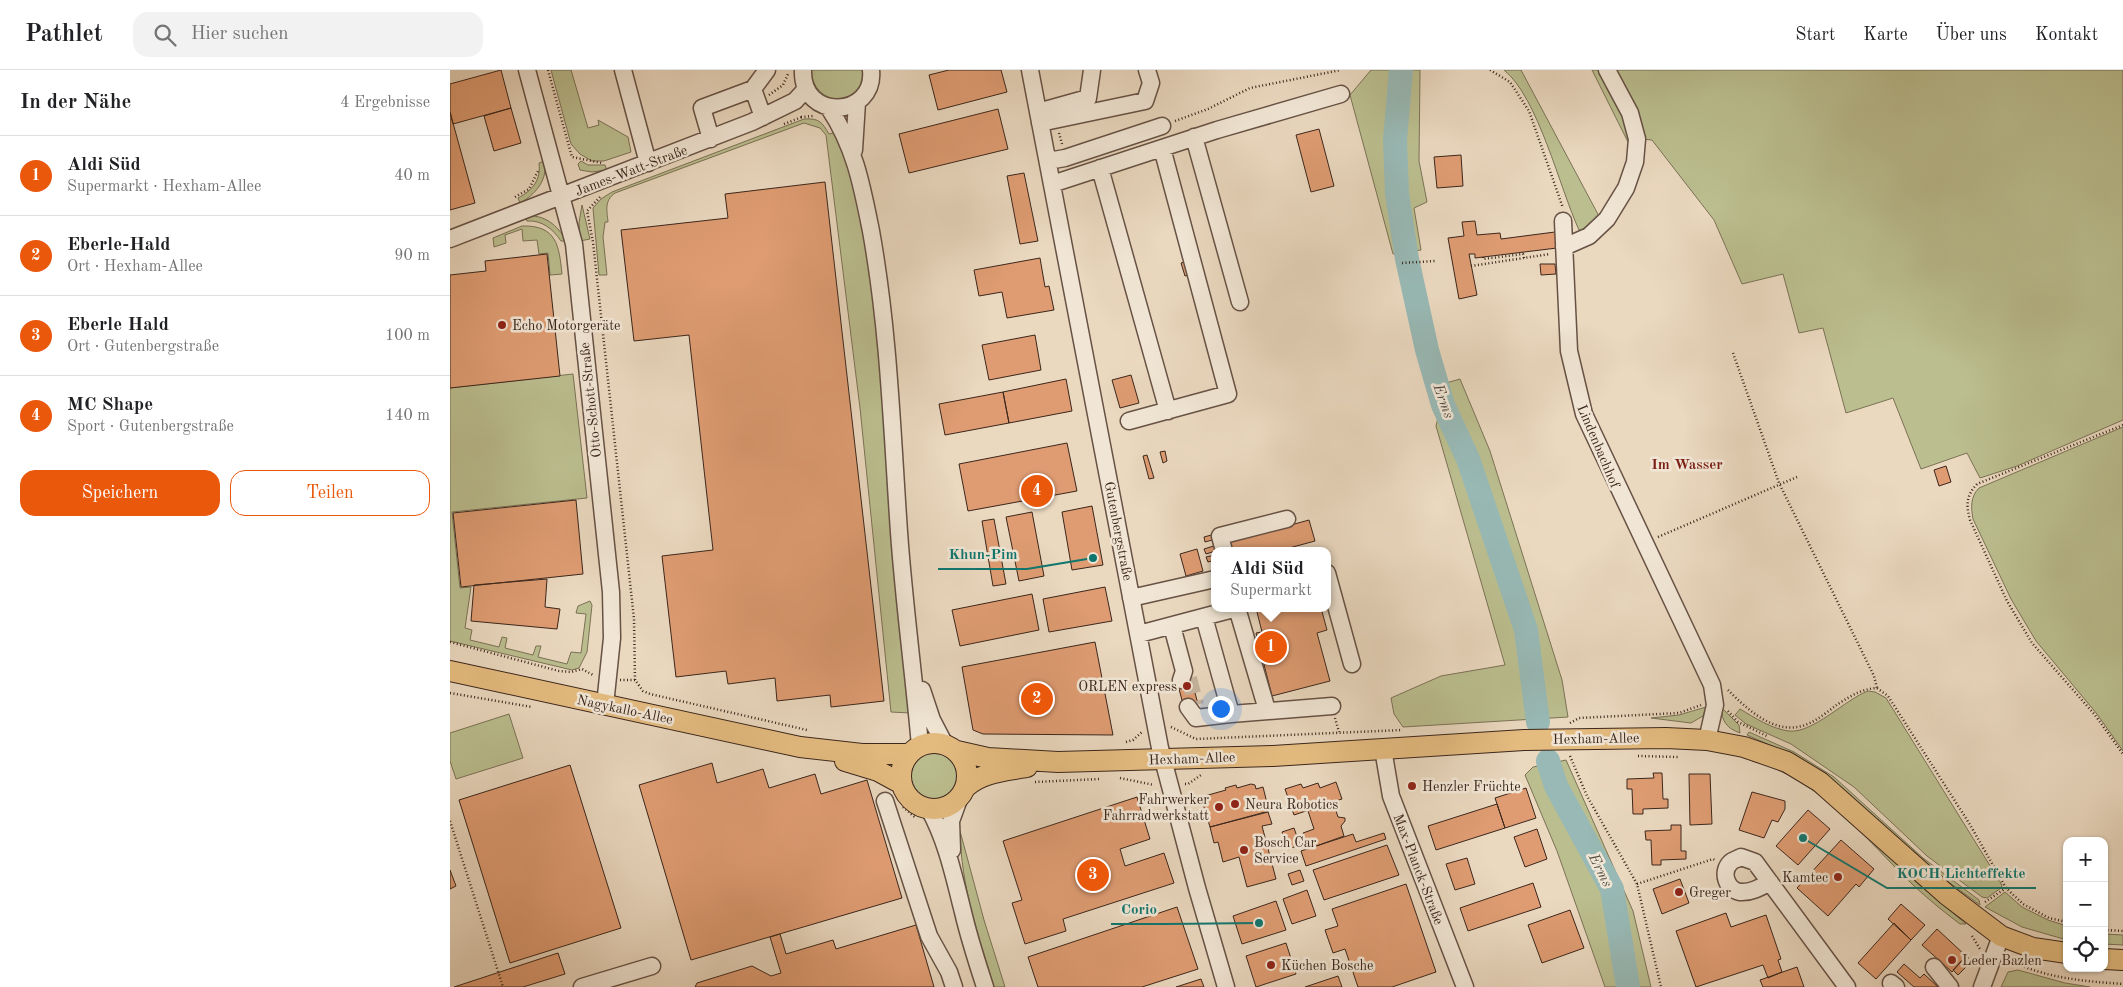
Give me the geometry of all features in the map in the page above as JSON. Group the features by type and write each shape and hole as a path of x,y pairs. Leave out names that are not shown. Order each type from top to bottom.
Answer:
{"main road":[{"name":"Nagykallo-Allee","path":"450,671 800,746 862,754 915,750"},
{"name":"Hexham-Allee","path":"951,748 988,758 1058,762 1383,750 1524,740 1646,738 1707,740 1744,747 1787,762 1820,782 1948,895 1998,946 2034,948 2063,952"},
{"path":"932,743 951,748 967,768 962,793 942,809 924,815 912,801 902,784 903,765 915,750 932,743"},
{"name":"Nagykallo-Allee","path":"800,746 878,771 902,784"},
{"name":"Hexham-Allee","path":"962,793 973,780 988,774 1058,762"},
{"path":"2108,959 2123,960"}],"street":[{"name":"Otto-Schott-Straße","path":"527,70 574,244 611,592 612,638 606,705"},
{"path":"623,70 648,163"},
{"path":"711,139 702,108 758,103 767,70"},
{"path":"803,70 806,90 815,101 829,108 844,108 857,102 867,91 872,77 871,70"},
{"name":"Gutenbergstraße","path":"1030,70 1156,728 1197,888 1226,987"},
{"path":"1039,117 1088,98 1092,70"},
{"path":"1039,117 1145,101 1151,83 1147,70"},
{"path":"1564,250 1589,236 1607,219 1626,188 1635,162 1637,139 1630,113 1606,70"},
{"name":"James-Watt-Straße","path":"450,239 711,139 758,103 795,101 806,90"},
{"path":"1052,184 1194,137 1341,94"},
{"path":"854,155 857,102"},
{"path":"829,108 842,127 854,155 867,214 882,303 901,559 914,667 915,750"},
{"path":"1048,161 1065,158 1162,126"},
{"path":"1194,137 1240,302"},
{"path":"1129,421 1228,394 1162,148"},
{"path":"1100,168 1168,411"},
{"name":"Lindenbachhof","path":"1563,221 1569,351 1581,406 1602,458 1712,685 1716,705 1707,740"},
{"path":"1223,547 1220,536 1287,519"},
{"path":"1132,598 1211,580"},
{"path":"1331,588 1352,664"},
{"path":"1139,634 1223,612"},
{"path":"1237,612 1267,710"},
{"path":"1204,618 1231,714"},
{"path":"1172,626 1185,676"},
{"path":"914,667 928,710 951,748"},
{"path":"1193,710 1231,714 1332,706"},
{"name":"Max-Planck-Straße","path":"1383,750 1391,796 1465,987"},
{"path":"952,867 952,821 962,793"},
{"path":"893,803 928,936 949,972 954,987"},
{"path":"924,815 938,825 952,867 985,987"},
{"path":"1770,882 1759,888 1741,892 1733,890 1726,881 1725,871 1731,862 1741,857 1755,862 1770,882 1847,987"},
{"path":"1982,987 1998,946"},
{"path":"582,987 652,966"},
{"path":"1934,967 1950,987"}],"path":[{"path":"548,70 572,157 593,163 605,163"},
{"path":"758,103 783,85 789,70"},
{"path":"1162,126 1208,109 1250,88 1341,70"},
{"path":"1490,70 1510,82 1529,111 1562,204 1563,221"},
{"path":"515,197 529,189 535,180 538,166"},
{"path":"587,211 594,242 633,609 635,680 643,691 650,694 813,731"},
{"path":"1471,266 1564,250"},
{"path":"1483,257 1483,259 1523,254 1524,258"},
{"path":"1402,263 1435,261"},
{"path":"1733,353 1780,484 1874,676 1877,688 1888,696 1969,823 2006,888 2023,904 2049,918 2063,921"},
{"path":"2123,425 1977,484 1968,498 1967,508 1970,520 2007,601 2032,643 2095,715 2123,754"},
{"path":"1643,544 1797,477"},
{"path":"450,642 559,671 571,672 582,670 608,678 626,681 635,680"},
{"path":"1712,685 1725,685 1745,708 1772,724 1791,728 1806,725 1856,692 1877,688"},
{"path":"450,693 536,708"},
{"path":"1568,724 1580,718 1679,713 1699,705 1716,705"},
{"path":"1332,706 1340,739"},
{"path":"1121,744 1133,740 1144,729 1172,727 1196,739 1406,730"},
{"path":"1563,755 1579,756"},
{"path":"1570,756 1587,796 1637,884 1661,987"},
{"path":"1632,756 1680,756"},
{"path":"1110,778 1120,778 1153,785 1170,785 1188,784 1200,774 1210,774"},
{"path":"1026,782 1101,779"},
{"path":"893,803 924,815"},
{"path":"450,821 503,987"},
{"path":"1637,884 1713,859 1725,871"},
{"path":"1985,902 2006,888"},
{"path":"2108,930 2123,931"},
{"path":"1970,934 1980,949 1998,946 2034,972 2078,981 2123,984"}],"green space":[{"path":"551,70 571,70 588,128 599,125 598,120 628,137 631,152 604,161 592,161 580,154 571,144"},
{"path":"811,70 863,70 861,82 856,91 848,97 839,99 829,97 821,92 814,83"},
{"path":"1371,70 1420,70 1419,161 1427,202 1414,208 1421,250 1393,254 1350,95"},
{"path":"1504,70 1521,70 1600,218 1589,232 1579,230 1538,122 1516,83"},
{"path":"1592,70 1605,70 1627,114 1630,146"},
{"path":"1613,70 2123,70 2123,420 2017,466 1980,478 1967,453 1921,469 1893,398 1846,413 1823,328 1799,333 1783,274 1742,284 1714,220 1652,140 1641,139"},
{"path":"804,119 813,119 819,122 829,134 837,132 852,173 870,254 910,713 891,712 860,408 826,135 820,128 804,123 615,193 609,199 607,210 608,222 605,222 603,237 607,275 599,275 593,208 601,199 612,192"},
{"path":"544,161 545,168 540,186 531,196 520,203 518,198 528,192 535,184 539,175 539,163"},
{"path":"581,161 588,165 605,165 607,170 592,172 580,170 578,164"},
{"path":"582,205 590,239 580,241 579,223"},
{"path":"525,216 538,217 550,222 559,230 566,241 561,241 551,229 542,224 527,221"},
{"path":"522,226 543,229 554,239 562,274 550,275 548,253 539,254 537,240 523,241 522,229 505,235 506,243 494,247 493,238"},
{"path":"573,374 587,498 452,512 460,588 471,587 465,628 472,630 470,640 499,647 502,637 507,638 505,648 533,655 536,646 541,646 538,657 567,664 571,652 581,653 586,614 576,613 578,606 590,601 592,605 587,652 579,668 572,670 450,641 450,388"},
{"path":"1460,379 1490,451 1562,680 1568,717 1403,727 1394,714 1391,698 1441,676 1505,665 1436,426 1446,383"},
{"path":"2123,427 2123,751 2097,714 2036,641 2011,599 1973,519 1972,507 1974,495 1979,488"},
{"path":"1868,691 1875,692 1886,698 2002,885 2001,888 1987,898 1982,897 1927,856 1854,787 1791,744 1746,724 1735,715 1740,709 1776,728 1789,731 1798,730 1818,722"},
{"path":"1706,707 1703,716 1691,723 1651,718 1679,715"},
{"path":"1721,707 1739,725 1740,733 1731,729 1726,723 1722,716"},
{"path":"509,714 523,758 456,779 450,761 450,733"},
{"path":"1749,732 1794,752 1834,777 1923,858 1979,900 1980,905 1932,870 1832,780 1793,755 1747,735"},
{"path":"929,751 939,751 949,755 956,762 960,777 956,792 949,799 939,803 929,803 919,799 912,792 908,782 908,772 912,762 919,755"},
{"path":"1749,757 1797,775 1872,838 1916,882 1966,924 1960,924 1924,895 1859,830 1820,796 1799,781 1776,769 1752,761"},
{"path":"1566,760 1633,911 1651,987 1605,987 1557,851 1525,775 1533,767"},
{"path":"960,831 984,920 1005,987 994,987 976,929 963,871"},
{"path":"2005,892 2022,907 2048,920 2063,925 2063,939 2022,927 1985,907"},
{"path":"2108,934 2123,935 2123,945 2108,944"},
{"path":"2018,970 2065,983 2090,987 2001,987 2008,972"}],"building":[{"path":"501,70 511,108 453,124 450,112 450,84"},
{"path":"949,70 1001,70 1007,92 938,110 929,75"},
{"path":"511,108 521,143 494,151 484,116"},
{"path":"998,109 1008,149 909,173 899,134"},
{"path":"450,112 475,203 450,210"},
{"path":"1319,129 1334,186 1311,192 1296,135"},
{"path":"1461,155 1463,186 1437,188 1434,157"},
{"path":"1024,173 1038,241 1020,244 1007,176"},
{"path":"825,182 884,701 831,707 830,695 777,701 775,678 728,684 726,671 676,677 662,556 713,550 689,335 634,341 621,230 728,218 725,194"},
{"path":"1475,221 1477,235 1500,233 1501,239 1555,232 1557,248 1475,258 1475,254 1469,254 1477,295 1459,299 1448,238 1464,236 1462,222"},
{"name":"Echo Motorgeräte","path":"547,254 560,376 450,388 450,275 486,271 485,261"},
{"path":"1040,258 1045,287 1049,286 1054,310 1007,318 1002,292 979,296 974,270"},
{"path":"1189,261 1192,274 1185,276 1181,263"},
{"path":"1540,264 1555,264 1556,274 1541,275"},
{"path":"1035,335 1041,370 989,380 982,345"},
{"path":"1131,375 1139,403 1120,408 1112,380"},
{"path":"1066,379 1072,411 1009,423 1003,392"},
{"path":"1003,392 1009,423 945,435 939,404"},
{"path":"1067,443 1077,491 968,511 959,464"},
{"path":"1165,451 1167,461 1163,463 1160,452"},
{"path":"1147,455 1154,478 1149,479 1143,456"},
{"path":"1946,466 1951,482 1939,486 1934,470"},
{"path":"576,500 583,574 461,587 453,513"},
{"path":"1092,506 1103,565 1072,570 1062,512"},
{"path":"1032,512 1044,576 1019,581 1006,517"},
{"path":"994,519 1006,584 993,586 982,521"},
{"path":"1309,520 1315,541 1293,547 1230,547 1229,542"},
{"path":"1215,534 1216,539 1205,542 1204,537"},
{"path":"1217,545 1218,547 1211,547 1211,552 1206,554 1204,549"},
{"path":"1197,549 1203,571 1186,576 1180,554"},
{"path":"1211,556 1211,561 1208,562 1206,557"},
{"path":"547,579 545,607 560,609 557,629 471,621 474,585"},
{"path":"1105,587 1112,621 1049,632 1043,599"},
{"path":"1032,594 1039,630 960,646 952,610"},
{"path":"1257,612 1322,612 1327,630 1317,633 1330,681 1272,696 1256,633 1262,632"},
{"path":"1095,642 1113,735 983,734 973,730 962,667"},
{"path":"1191,678 1198,704 1184,708 1177,681"},
{"path":"712,763 717,783 763,769 769,788 815,774 821,794 867,780 902,898 691,960 639,785"},
{"path":"570,765 621,928 510,963 459,800"},
{"path":"1653,773 1662,773 1663,799 1668,799 1668,808 1643,809 1643,814 1633,814 1632,789 1627,789 1627,779 1654,778"},
{"path":"1689,774 1710,774 1712,824 1690,825"},
{"path":"1336,782 1342,799 1294,815 1285,789 1301,784 1303,788 1318,783 1320,788"},
{"name":"Neura Robotics","path":"1251,784 1255,785 1256,789 1263,787 1269,811 1210,827 1201,797 1236,785 1237,788"},
{"path":"1526,788 1536,818 1505,828 1495,798"},
{"path":"1752,792 1785,801 1785,809 1778,822 1772,820 1764,838 1739,830"},
{"path":"1137,797 1150,839 1120,849 1125,866 1164,853 1174,883 1063,919 1066,931 1025,944 1012,903 1022,900 1003,841"},
{"path":"1333,802 1338,817 1345,818 1341,826 1344,836 1308,849 1303,833 1314,829 1308,811"},
{"path":"1497,804 1505,828 1436,850 1428,826"},
{"path":"1808,810 1830,829 1798,865 1776,846"},
{"name":"Bosch Car Service","path":"1268,812 1272,824 1262,826 1276,879 1247,887 1239,857 1223,862 1218,842 1214,843 1210,827"},
{"path":"1671,825 1681,825 1681,851 1686,851 1686,859 1661,860 1661,865 1652,865 1651,840 1646,840 1645,831 1671,830"},
{"path":"1294,828 1300,845 1288,849 1282,832"},
{"path":"1537,829 1547,859 1525,867 1514,837"},
{"path":"1384,833 1386,839 1306,866 1301,851 1353,834 1356,842"},
{"name":"Kamtec","path":"1841,840 1874,869 1859,887 1856,884 1828,916 1797,888"},
{"path":"1387,845 1399,875 1324,900 1313,870"},
{"path":"1467,858 1475,884 1455,890 1446,864"},
{"path":"450,870 456,886 450,889"},
{"path":"1300,870 1304,881 1292,885 1288,874"},
{"path":"1680,879 1689,903 1662,914 1653,889"},
{"path":"1533,883 1541,907 1468,931 1460,908"},
{"path":"1406,884 1436,972 1392,987 1358,987 1345,949 1333,953 1325,930 1338,926 1332,909"},
{"path":"1307,890 1316,916 1292,924 1283,899"},
{"path":"1276,901 1286,930 1242,944 1233,916"},
{"path":"1901,904 1925,925 1911,940 1888,919"},
{"path":"1177,907 1198,969 1142,987 1038,987 1028,957"},
{"path":"1570,910 1584,948 1542,963 1528,925"},
{"path":"1726,913 1731,927 1766,915 1781,959 1778,960 1782,972 1768,978 1763,965 1696,987 1676,931"},
{"path":"1894,923 1911,940 1876,979 1858,963"},
{"path":"916,925 934,987 695,987 697,983 752,966 771,976 781,973 770,937 780,934 786,954 833,940 836,949"},
{"path":"1937,929 1966,956 1952,972 1922,945"},
{"name":"Küchen Bosche","path":"1286,943 1296,974 1256,987 1246,956"},
{"path":"558,953 565,974 523,987 454,987"},
{"path":"1966,956 1972,961 1958,975 1953,970"},
{"path":"1904,964 1920,978 1924,974 1938,987 1914,987 1897,972"},
{"path":"1797,967 1804,987 1763,987 1760,980"},
{"path":"1338,976 1342,987 1305,987"},
{"path":"1201,979 1204,987 1176,987"}],"waterway":[{"name":"Erms","path":"1401,70 1395,140 1397,194 1407,259 1427,350 1443,405 1468,459 1526,630 1538,722"},
{"name":"Erms","path":"1548,761 1556,786 1612,889 1628,987"}],"tunnel":[{"path":"1189,678 1196,705"}],"place":[{"name":"Echo Motorgeräte","path":"502,325"},
{"name":"MC Shape","path":"1037,491"},
{"name":"Khun-Pim","path":"1093,558"},
{"name":"Aldi Süd","path":"1271,647"},
{"name":"ORLEN express","path":"1187,686"},
{"name":"Eberle-Hald","path":"1037,699"},
{"name":"Henzler Früchte","path":"1412,786"},
{"name":"Neura Robotics","path":"1235,804"},
{"name":"Fahrwerker Fahrradwerkstatt","path":"1219,807"},
{"name":"KOCH Lichteffekte","path":"1803,838"},
{"name":"Bosch Car Service","path":"1244,850"},
{"name":"Eberle Hald","path":"1093,875"},
{"name":"Kamtec","path":"1838,877"},
{"name":"Greger","path":"1679,892"},
{"name":"Corio","path":"1259,923"},
{"name":"Leder Bazlen","path":"1952,960"},
{"name":"Küchen Bosche","path":"1271,965"}],"district":[{"name":"Im Wasser","path":"1687,464"}]}
